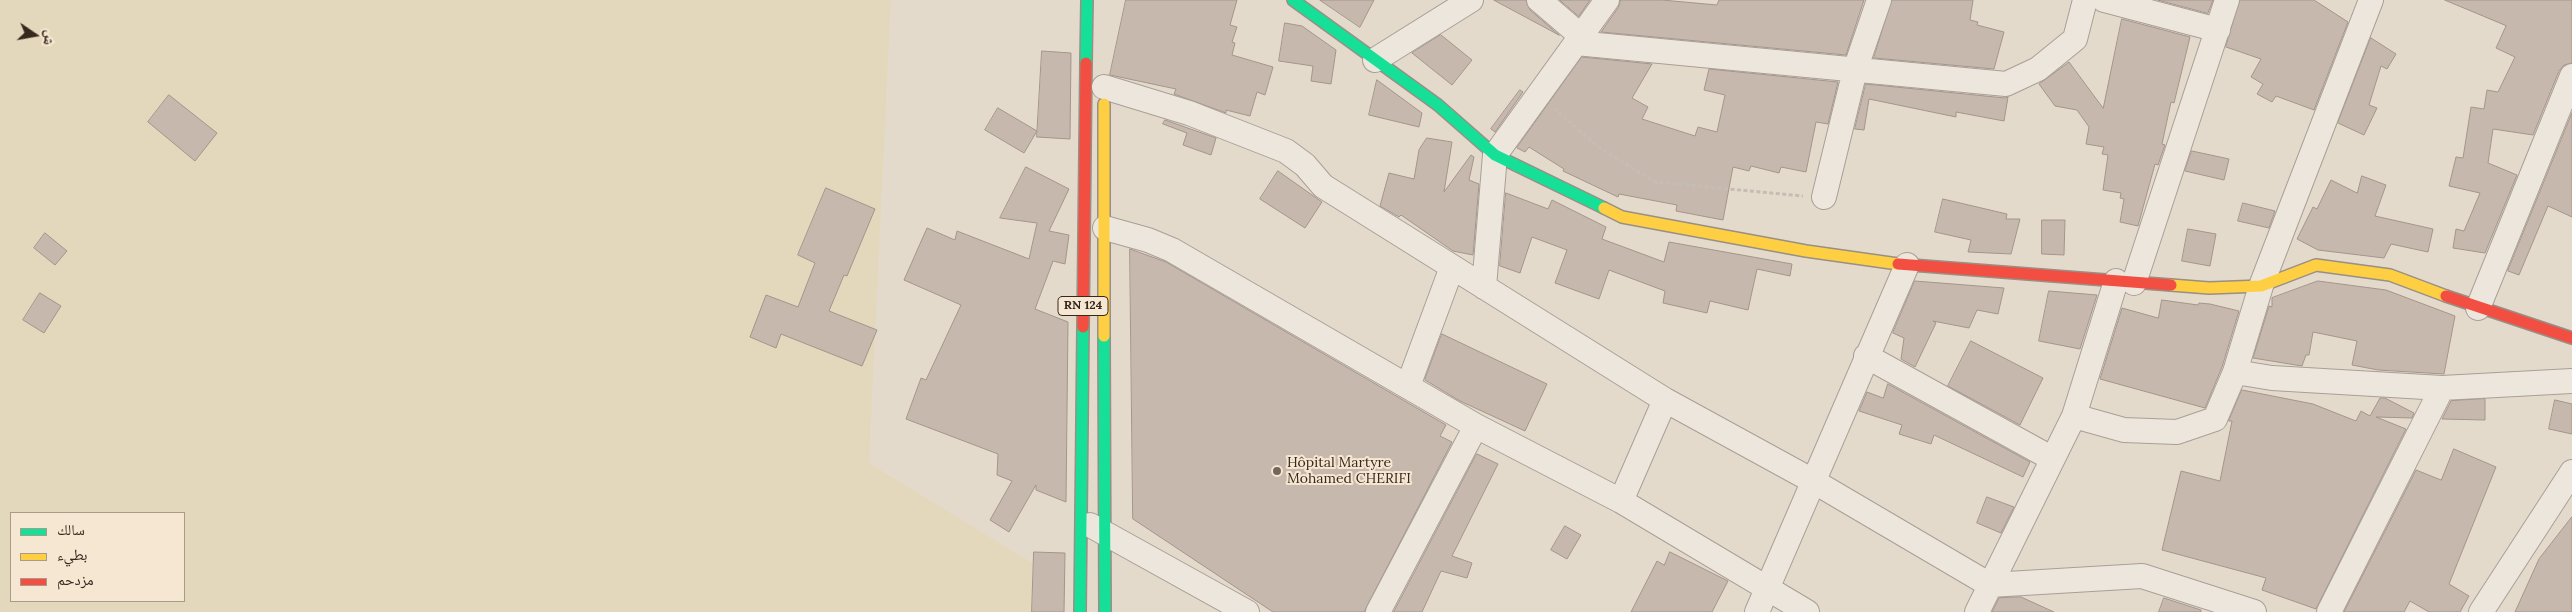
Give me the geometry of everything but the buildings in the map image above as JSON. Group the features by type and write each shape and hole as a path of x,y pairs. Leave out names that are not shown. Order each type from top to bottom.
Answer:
{"street":[{"name":"RN 124","path":"1080,612 1087,0"},
{"path":"1293,0 1438,105 1494,155 1622,217 1806,251 1907,265 2209,288 2261,286 2316,265 2390,275 2478,308 2572,338"},
{"path":"1375,60 1470,0"},
{"path":"1539,0 1579,40 1855,70 2006,84 2038,69 2075,39 2086,0"},
{"path":"1484,287 1494,155 1579,40 1606,0"},
{"path":"1824,197 1855,70 1880,0"},
{"path":"2104,0 2218,30"},
{"path":"1977,612 2051,458 2074,416 2218,30 2227,0"},
{"path":"2074,416 2124,430 2177,432 2215,419 2235,372 2261,286 2371,0"},
{"path":"2478,308 2572,76"},
{"name":"RN 124","path":"1104,82 1105,612"},
{"path":"1104,82 1286,151 1305,165 1323,186 1665,400 1813,480 1990,585 2142,576 2254,612"},
{"path":"1105,228 1148,240 1172,250 1476,426 1621,501 1807,612"},
{"path":"1757,612 1866,356 1907,265"},
{"path":"1408,386 1452,267"},
{"path":"1866,356 2051,458"},
{"path":"2235,372 2272,378 2442,388 2572,381"},
{"path":"2329,612 2442,388"},
{"path":"1621,501 1665,400"},
{"path":"1378,612 1476,426"},
{"path":"2481,612 2572,472"},
{"path":"1080,520 1248,612"}],"path":[{"path":"1538,95 1598,147 1655,182 1824,197"}],"shaded area":[{"path":"0,0 891,0 869,463 1065,583 1065,612 0,612"}],"traffic: fast":[{"path":"1086,63 1087,0"},
{"path":"1293,0 1438,105 1495,155 1604,208"},
{"path":"1080,612 1083,327"},
{"path":"1104,336 1105,612"}],"traffic: slow":[{"path":"1104,104 1104,336"},
{"path":"1604,208 1622,217 1806,251 1898,264"},
{"path":"2171,285 2209,288 2261,286 2316,265 2390,275 2446,296"}],"traffic: jam":[{"path":"1083,327 1086,63"},
{"path":"1898,264 2171,285"},
{"path":"2446,296 2572,338"}],"place":[{"name":"Hôpital Martyre Mohamed CHERIFI","path":"1277,471"}]}
